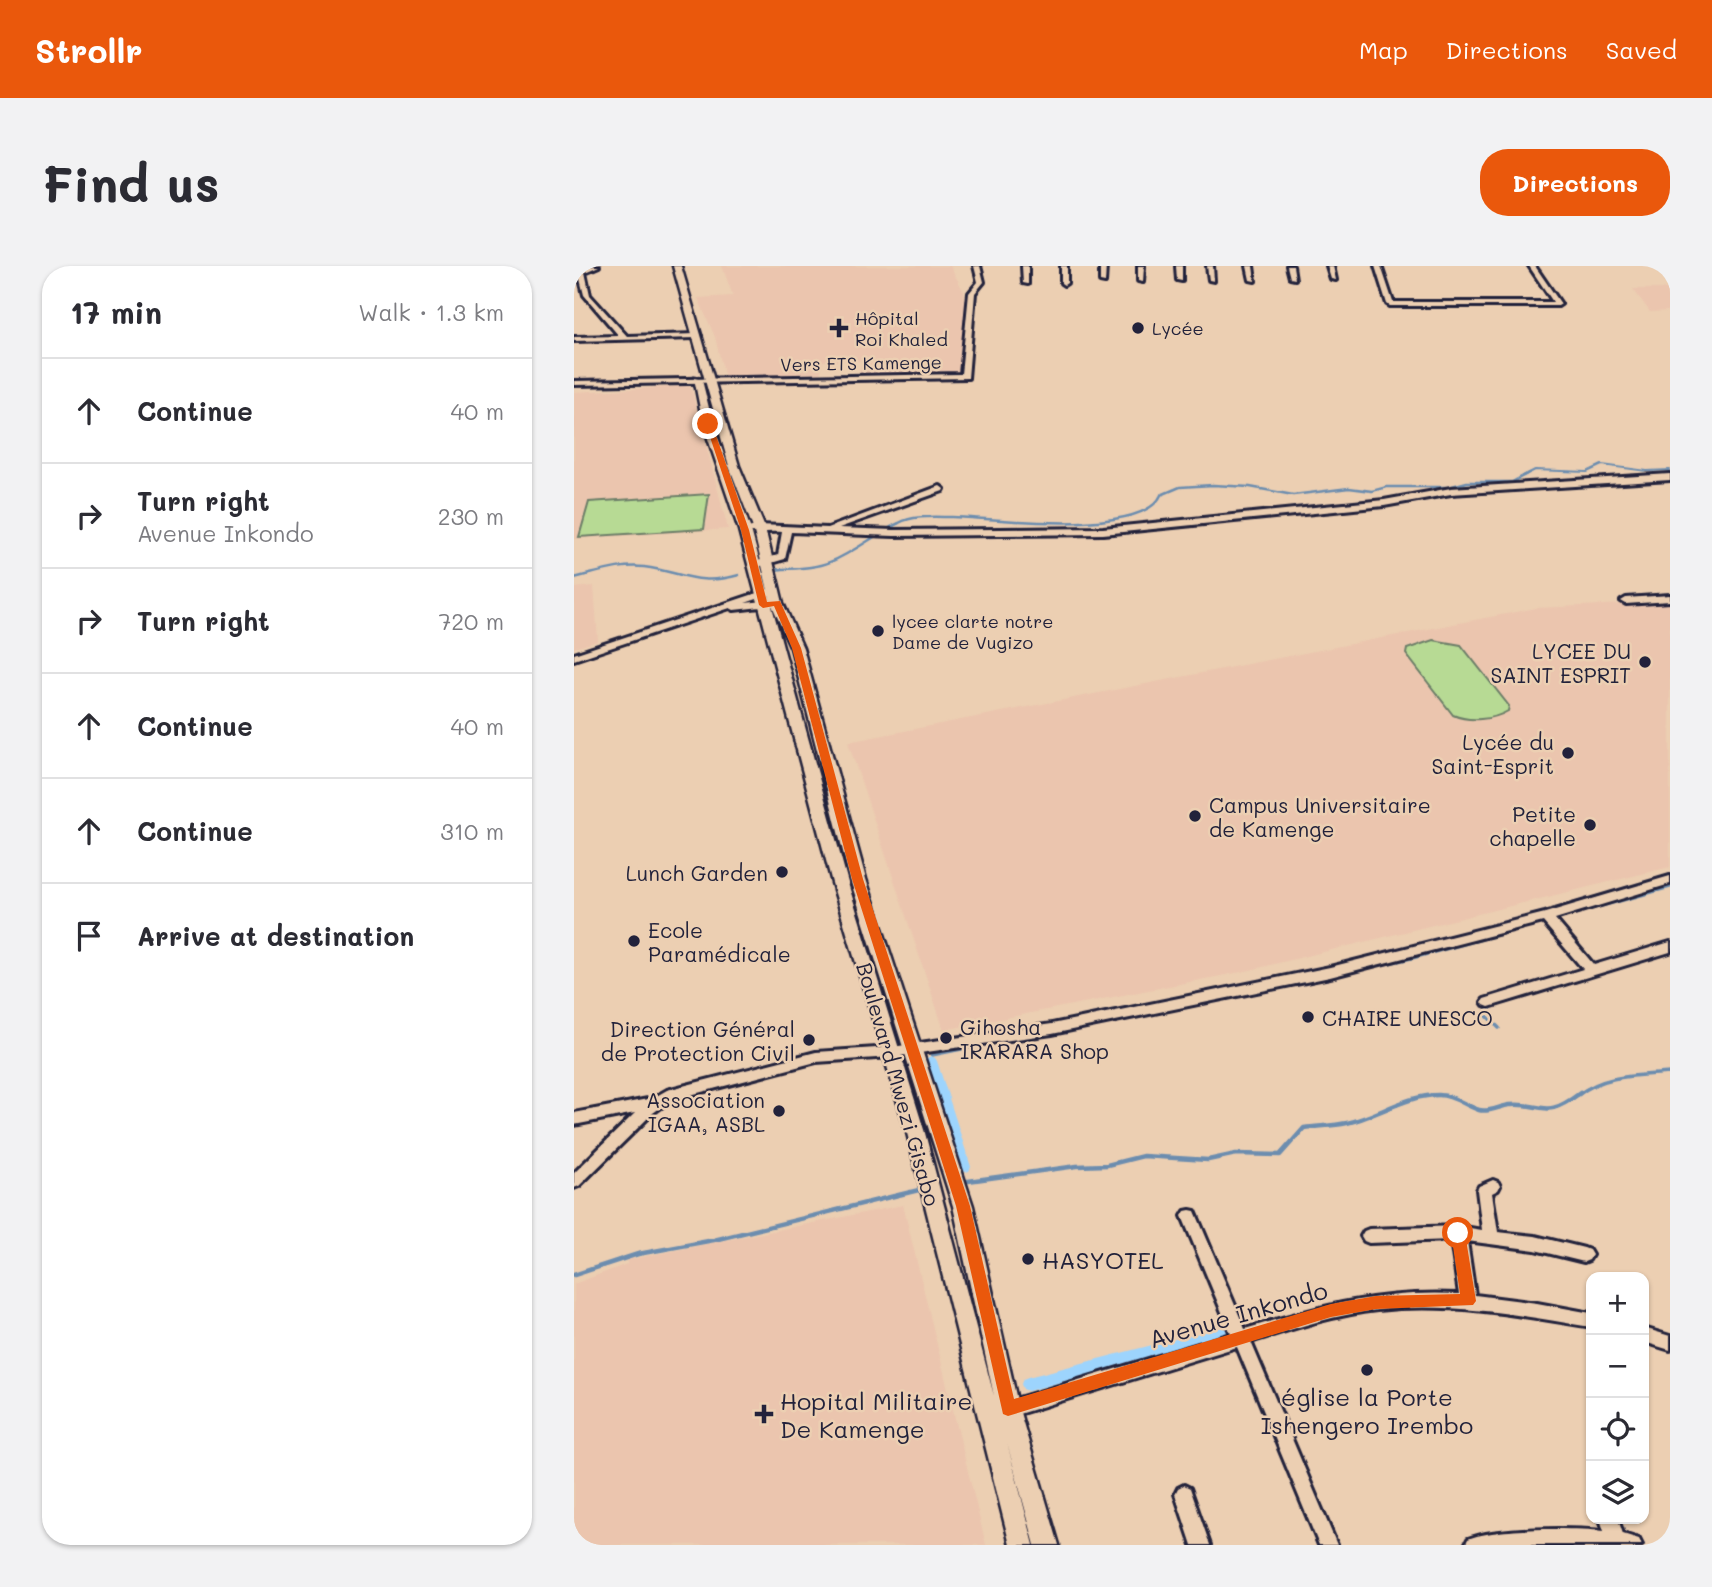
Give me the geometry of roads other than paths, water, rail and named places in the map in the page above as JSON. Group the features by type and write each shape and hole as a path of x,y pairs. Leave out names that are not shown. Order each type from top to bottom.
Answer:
{"main road":[{"name":"Boulevard Mwezi Gisabo","path":"667,266 681,299 703,382 759,528 766,582 808,769 944,1237 998,1412 1047,1545"},
{"name":"Boulevard Mwezi Gisabo","path":"677,266 681,299"},
{"name":"Boulevard Mwezi Gisabo","path":"703,382 708,424 745,530 797,648 858,879 963,1206 1022,1545"},
{"path":"808,769 827,766"},
{"path":"944,1237 968,1232"}],"street":[{"path":"596,266 581,271 587,295 626,339"},
{"name":"Vers ETS Kamenge","path":"703,382 965,376 972,293 981,282 977,266"},
{"path":"1026,266 1026,284"},
{"path":"1064,266 1064,283"},
{"path":"1102,266 1103,282"},
{"path":"1141,266 1141,281"},
{"path":"1179,266 1180,280"},
{"path":"1210,266 1212,280"},
{"path":"1250,266 1253,280"},
{"path":"1290,266 1293,278"},
{"path":"1329,266 1334,279"},
{"path":"1378,266 1390,304 1555,300 1532,266"},
{"path":"574,297 587,295"},
{"path":"574,339 692,337"},
{"path":"574,383 703,382"},
{"path":"745,530 759,528 922,533 1110,531 1365,505 1451,491 1670,477"},
{"path":"827,530 940,489"},
{"path":"574,657 723,608 766,582 783,556 787,529"},
{"path":"1626,601 1670,598"},
{"path":"574,1182 655,1103 667,1096 816,1057 892,1052 1052,1029 1330,972 1546,918 1670,880"},
{"path":"1546,918 1592,971"},
{"path":"1489,1002 1670,947"},
{"path":"574,1119 655,1103"},
{"path":"1490,1236 1483,1197 1484,1190 1493,1186"},
{"path":"1190,1216 1328,1545"},
{"path":"1458,1233 1468,1301"},
{"path":"1368,1236 1458,1233 1490,1236 1584,1255"},
{"name":"Avenue Inkondo","path":"998,1412 1242,1337 1360,1305 1425,1300 1468,1301 1586,1319"},
{"path":"1649,1337 1670,1343"},
{"path":"1184,1494 1201,1545"},
{"path":"1612,1524 1622,1544"},
{"path":"1474,1545 1541,1540 1622,1544"}],"waterway":[{"path":"1527,474 1535,470 1587,472 1602,465 1647,471 1670,470"},
{"path":"772,570 830,562 890,527 918,518 952,517 1031,522 1097,521 1126,517 1148,508 1161,495 1180,487 1250,487 1293,495 1349,488 1372,491 1387,487 1448,487 1467,482 1512,482 1527,474"},
{"path":"1523,476 1527,474"},
{"path":"574,578 635,566 700,579 712,580 739,575"},
{"path":"1561,917 1670,887"},
{"path":"1361,969 1416,957 1547,921"},
{"path":"1495,1005 1486,1011 1486,1015 1499,1028"},
{"path":"932,1055 996,1042"},
{"path":"931,1061 965,1167"},
{"path":"1578,1095 1610,1080 1670,1073"},
{"path":"1439,1095 1486,1111 1510,1105 1551,1108 1580,1093"},
{"path":"961,1182 1077,1166 1107,1165 1143,1156 1208,1160 1236,1154 1280,1155 1304,1128 1347,1123 1415,1098 1439,1095"},
{"path":"574,1275 638,1254 714,1240 923,1189"},
{"path":"1028,1384 1230,1331"}],"place":[{"name":"Hôpital Roi Khaled","path":"839,328"},
{"name":"Lycée","path":"1138,328"},
{"name":"lycee clarte notre Dame de Vugizo","path":"878,631"},
{"name":"LYCEE DU SAINT ESPRIT","path":"1645,662"},
{"name":"Lycée du Saint-Esprit","path":"1568,753"},
{"name":"Campus Universitaire de Kamenge","path":"1195,816"},
{"name":"Petite chapelle","path":"1590,825"},
{"name":"Lunch Garden","path":"782,872"},
{"name":"Ecole Paramédicale","path":"634,941"},
{"name":"CHAIRE UNESCO","path":"1308,1017"},
{"name":"Gihosha IRARARA Shop","path":"946,1038"},
{"name":"Direction Général de Protection Civil","path":"809,1040"},
{"name":"Association IGAA, ASBL","path":"779,1111"},
{"name":"HASYOTEL","path":"1028,1259"},
{"name":"église la Porte Ishengero Irembo","path":"1367,1370"},
{"name":"Hopital Militaire De Kamenge","path":"764,1414"}]}
